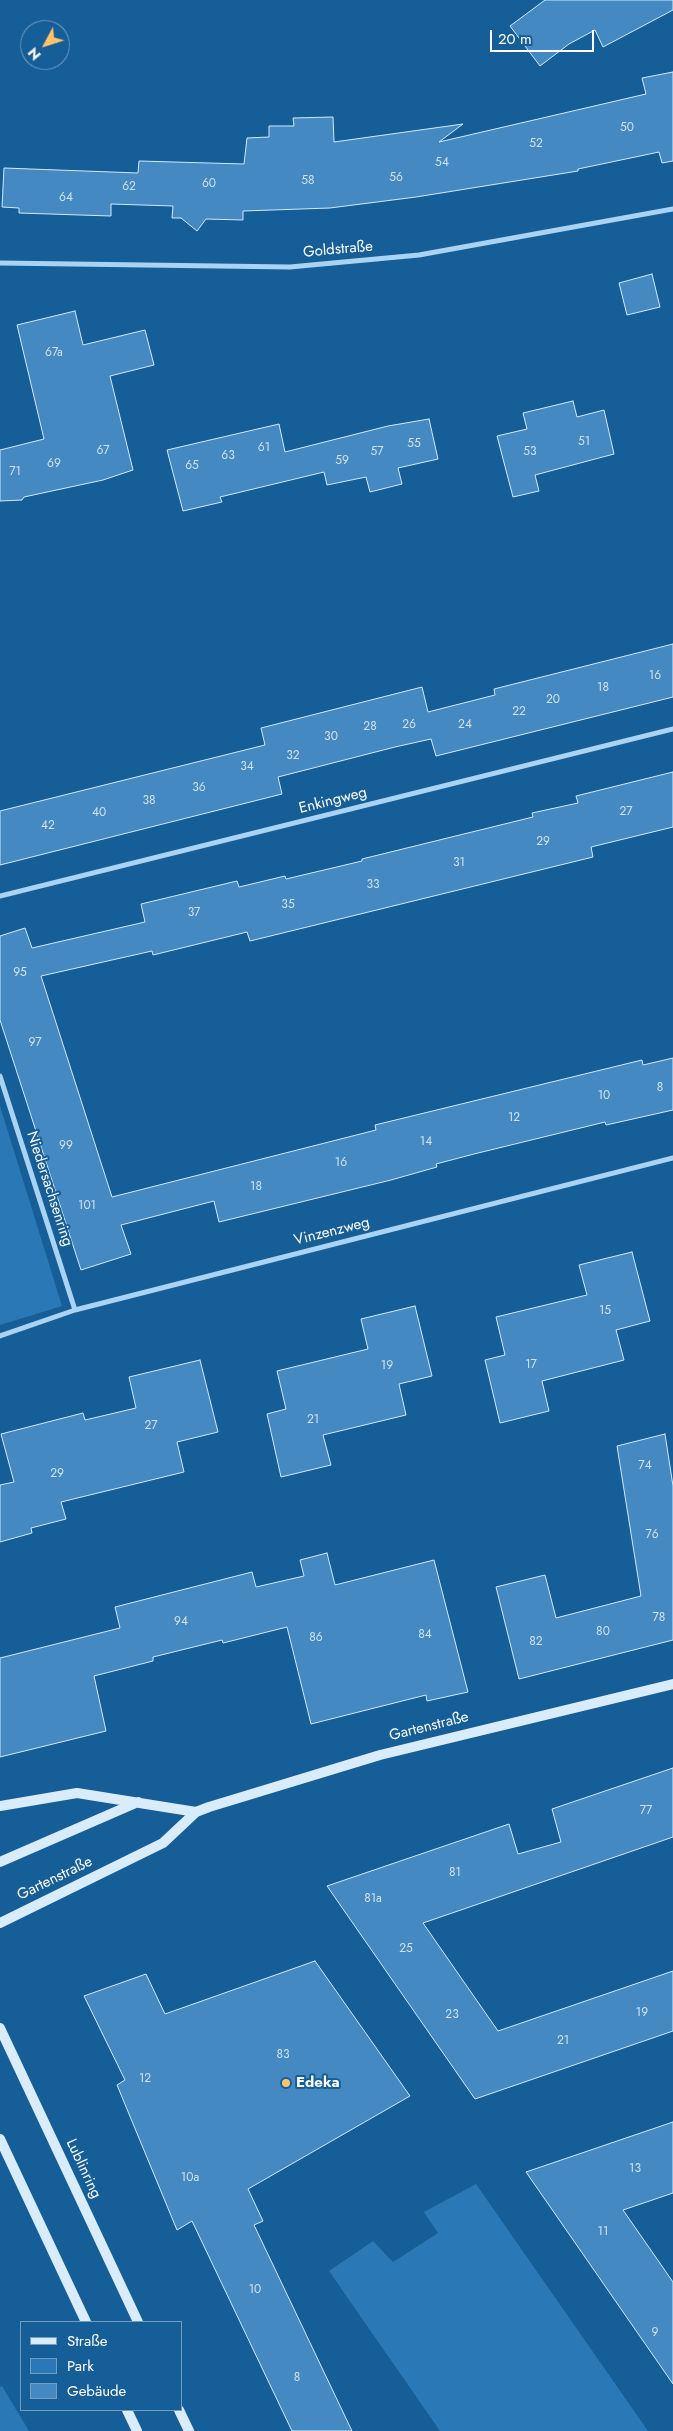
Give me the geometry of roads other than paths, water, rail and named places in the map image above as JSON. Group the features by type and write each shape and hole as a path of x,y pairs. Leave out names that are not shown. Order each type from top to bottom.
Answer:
{"street":[{"name":"Goldstraße","path":"0,263 290,267 419,255 673,209"},
{"name":"Enkingweg","path":"0,896 673,729"},
{"name":"Niedersachsenring","path":"0,1076 75,1310"},
{"name":"Vinzenzweg","path":"0,1336 75,1310 673,1158"},
{"name":"Gartenstraße","path":"0,1923 162,1843 196,1812 280,1784 380,1755 673,1684"},
{"name":"Gartenstraße","path":"0,1806 77,1793 139,1801 196,1812"},
{"path":"0,1862 139,1801"},
{"name":"Lublinring","path":"0,2028 138,2321"},
{"path":"0,2139 86,2321"},
{"path":"127,2411 137,2431"},
{"path":"179,2411 189,2431"}],"place":[{"name":"Edeka","path":"286,2083"}]}
